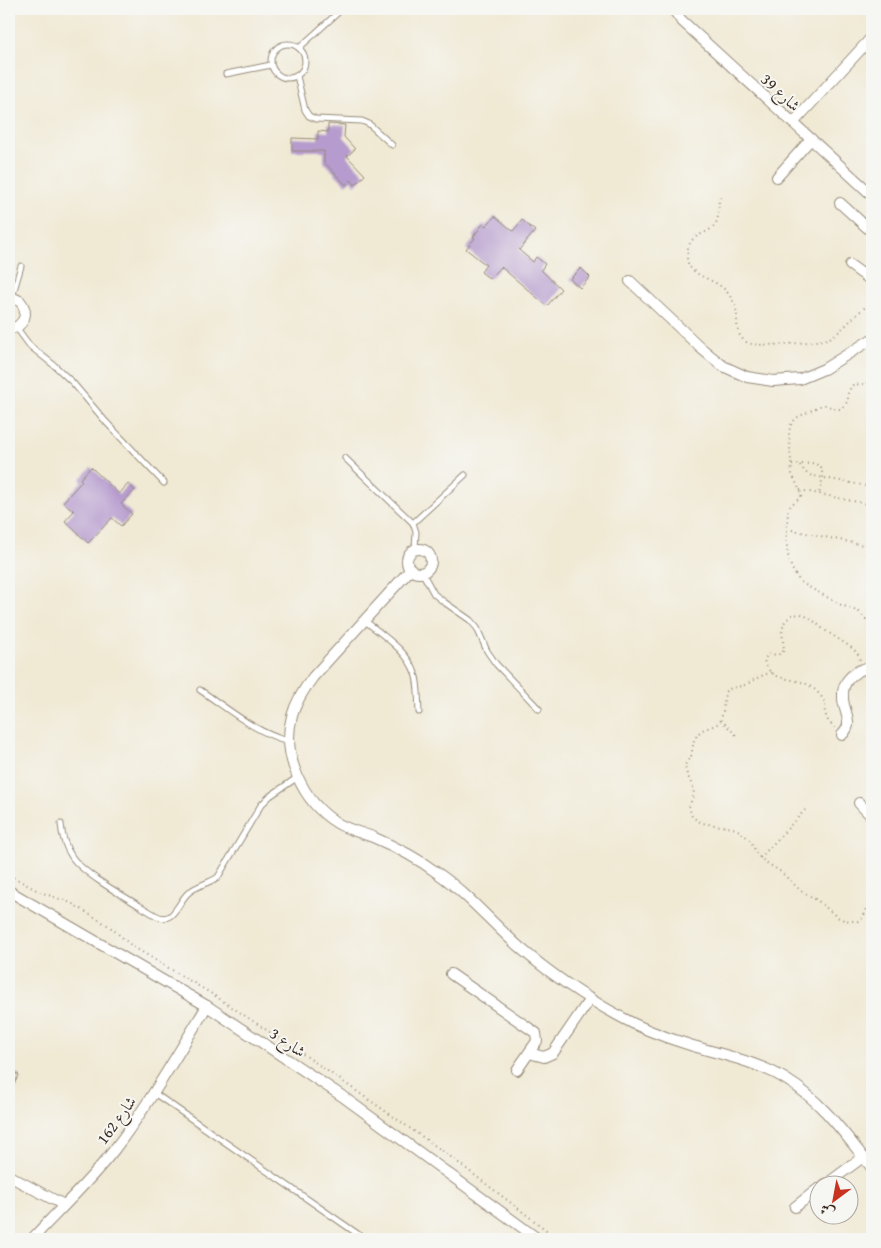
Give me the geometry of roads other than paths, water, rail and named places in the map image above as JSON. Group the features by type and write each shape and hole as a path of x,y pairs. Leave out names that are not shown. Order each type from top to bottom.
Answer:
{"street":[{"name":"شارع 39","path":"673,9 682,20 793,124 872,195"},
{"path":"793,124 872,37"},
{"path":"776,178 811,139"},
{"path":"840,203 872,232"},
{"path":"850,265 872,281"},
{"path":"630,281 723,366 747,377 773,381 800,379 824,369 872,339"},
{"path":"10,297 20,301 25,313 23,322 12,328"},
{"path":"423,549 431,557 428,568 418,573 410,569 407,562 409,554 415,550 423,549"},
{"path":"410,569 312,676 300,696 292,718 289,741 298,777 312,800 338,824 397,848 437,872 477,906 517,945 540,964 590,999 652,1032 763,1067 787,1080 828,1113 872,1168"},
{"path":"842,735 847,730 848,724 842,697 844,687 848,679 855,672 868,668"},
{"path":"859,802 872,817"},
{"name":"شارع 3","path":"9,891 207,1006 350,1101 538,1239"},
{"path":"451,974 536,1033 537,1041 517,1070"},
{"path":"529,1053 544,1057 554,1053 590,999"},
{"name":"شارع 162","path":"32,1239 89,1179 112,1151 154,1093 207,1006"},
{"path":"837,1176 863,1157"},
{"path":"9,1176 64,1205"},
{"path":"795,1207 808,1197"}],"lane":[{"path":"299,48 342,9"},
{"path":"291,44 299,48 306,60 304,69 297,76 284,78 276,73 271,65 272,56 277,48 291,44"},
{"path":"226,74 271,65"},
{"path":"297,76 305,110 309,116 316,119 362,121 369,124 392,144"},
{"path":"10,297 21,266"},
{"path":"12,328 73,383 115,432 164,483"},
{"path":"345,458 413,523 416,532 415,550"},
{"path":"413,523 465,475"},
{"path":"422,572 434,594 470,620 496,664 539,709"},
{"path":"364,620 405,656 412,665 416,675 419,712"},
{"path":"200,690 262,731 289,741"},
{"path":"61,824 66,848 81,868 161,918 166,918 171,916 188,893 218,877 262,805 270,796 298,777"},
{"path":"154,1093 365,1239"}]}
